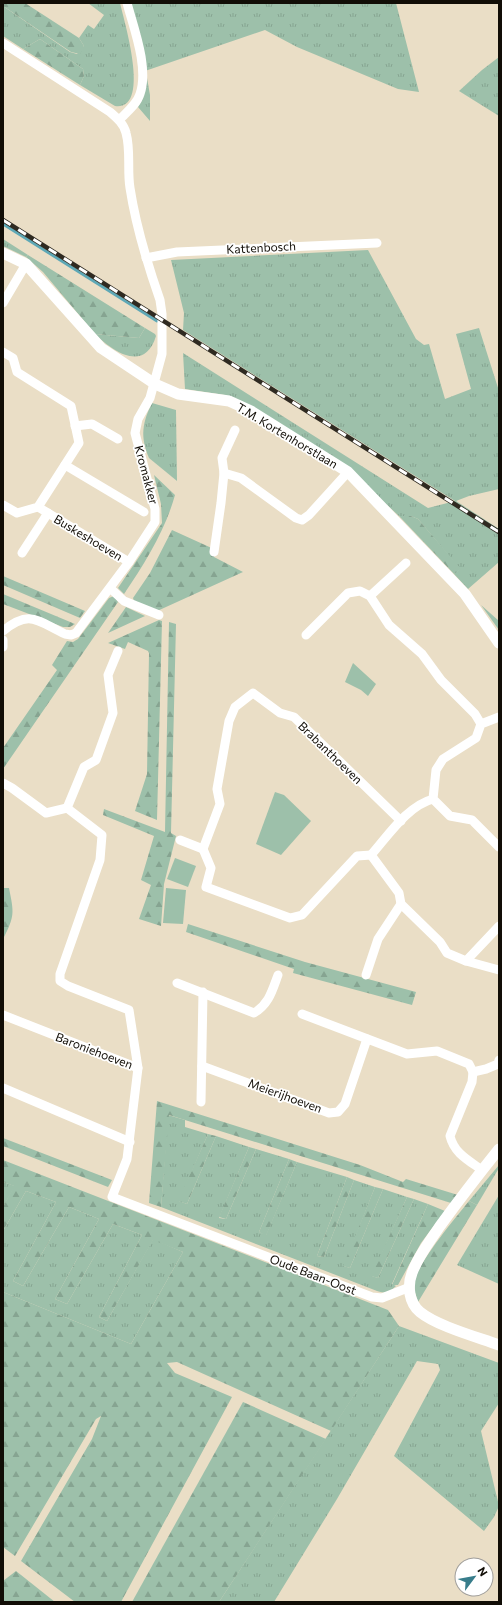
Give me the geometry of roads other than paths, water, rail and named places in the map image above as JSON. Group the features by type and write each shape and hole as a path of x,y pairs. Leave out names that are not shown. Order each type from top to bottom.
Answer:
{"street":[{"path":"3,43 110,112 119,120 140,95 143,83 143,67 127,3"},
{"name":"Kromakker","path":"3,631 20,619 27,617 65,634 71,635 76,633 129,562 155,522 155,509 135,433 138,418 150,398 155,384 162,354 162,314 160,300 135,221 128,174 128,143 126,132 119,120"},
{"name":"Kattenbosch","path":"146,258 177,252 377,243"},
{"name":"T.M. Kortenhorstlaan","path":"3,253 26,264 101,348 155,384 178,394 229,401 251,411 348,472 465,594 499,643"},
{"path":"3,303 26,264"},
{"path":"3,352 13,358 17,372 71,406 79,443 38,507 17,513 3,505"},
{"path":"76,426 92,424 118,439"},
{"path":"214,552 219,527 224,473 222,458 235,430"},
{"path":"65,465 144,512"},
{"path":"224,473 241,478 296,518 302,520 309,516 348,472"},
{"name":"Buskeshoeven","path":"38,507 129,562"},
{"name":"Buskeshoeven","path":"22,553 48,513"},
{"path":"370,596 406,563"},
{"path":"110,588 124,601 159,615"},
{"path":"306,635 348,593 360,591 370,596 389,625 422,654 441,680 476,714 481,724 476,738 443,759 436,770 433,799"},
{"path":"3,640 3,647"},
{"path":"67,808 84,768 96,760 113,712 108,675 118,650"},
{"name":"Brabanthoeven","path":"202,849 220,804 218,789 229,721 235,707 253,693 280,713 294,717 401,821"},
{"path":"481,724 499,717"},
{"path":"3,783 46,813 67,808"},
{"path":"180,840 202,849 211,868 206,887 290,918 302,915 356,856 371,855 401,821 422,802 433,799"},
{"path":"433,799 450,816 472,820 499,846"},
{"path":"67,808 102,836 100,860 60,974 60,981 68,986 130,1010 138,1068"},
{"path":"366,975 378,939 400,904 399,893 371,855"},
{"path":"400,904 440,942 447,953 466,961 499,970"},
{"path":"466,961 499,926"},
{"path":"177,983 254,1013 264,1007 269,999 278,975"},
{"path":"201,1102 203,992"},
{"path":"302,1014 407,1054 437,1051 469,1064 473,1072 472,1082 450,1136 452,1145 461,1156 482,1170"},
{"name":"Baroniehoeven","path":"3,1015 138,1068 127,1159 112,1197"},
{"name":"Meierijhoeven","path":"202,1066 329,1112 338,1112 345,1104 367,1039"},
{"path":"473,1072 498,1064 499,1060"},
{"path":"3,1088 130,1142"},
{"path":"499,1149 448,1215 417,1261 411,1274 410,1287 410,1297 420,1312 435,1321 499,1345"},
{"name":"Oude Baan-Oost","path":"112,1197 372,1297 382,1298 410,1287"}],"waterway":[{"path":"3,224 157,321"}],"railway":[{"path":"3,220 499,532"}]}
